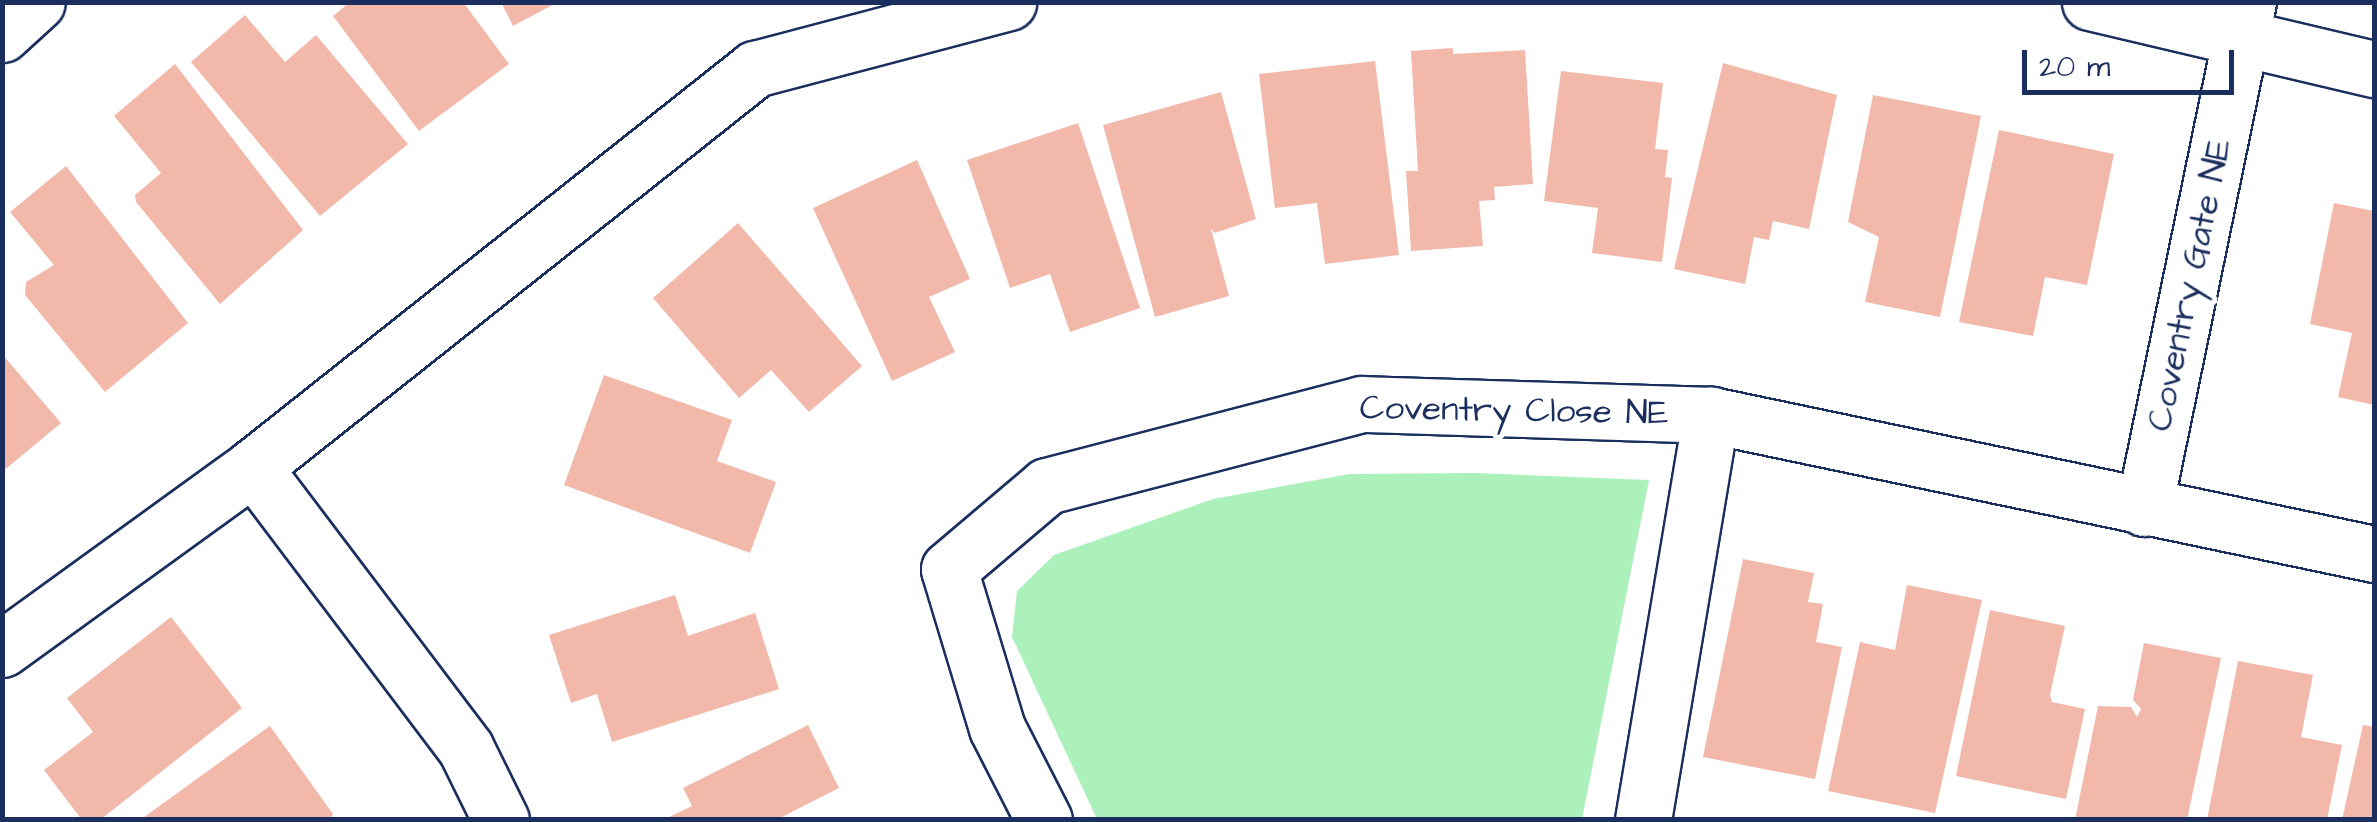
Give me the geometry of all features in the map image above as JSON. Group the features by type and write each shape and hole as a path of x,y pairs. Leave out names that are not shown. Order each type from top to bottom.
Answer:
{"street":[{"path":"2,34 37,2"},
{"path":"2,649 253,467 755,69 1008,2"},
{"path":"2090,2 2244,22 2374,69"},
{"name":"Coventry Gate NE","path":"2144,508 2244,22"},
{"name":"Coventry Close NE","path":"1044,820 996,728 949,569 1047,486 1362,404 1712,415 2374,554"},
{"path":"1644,820 1712,415"},
{"path":"253,467 466,749 500,820"}],"green space":[{"path":"1476,473 1649,480 1582,819 1097,819 1012,637 1017,591 1054,555 1213,499 1349,474"}],"building":[{"path":"350,2 463,2 509,64 419,131 333,16"},
{"path":"501,2 558,2 513,26"},
{"path":"245,15 285,62 316,35 408,144 320,216 191,62"},
{"path":"1453,48 1453,54 1525,50 1533,184 1494,187 1495,200 1479,201 1483,246 1411,251 1406,171 1418,171 1411,51"},
{"path":"1375,61 1399,255 1325,264 1317,203 1275,208 1259,74"},
{"path":"1723,63 1837,95 1809,229 1773,221 1769,240 1754,237 1745,284 1674,269"},
{"path":"175,64 303,230 220,304 136,202 135,195 161,173 114,116"},
{"path":"1561,71 1663,83 1655,149 1668,150 1665,177 1672,178 1662,262 1592,253 1598,208 1544,201"},
{"path":"1221,92 1256,219 1215,233 1211,229 1229,296 1155,317 1103,125"},
{"path":"1873,95 1981,116 1940,317 1865,302 1879,237 1848,222"},
{"path":"1078,123 1140,308 1070,332 1050,274 1010,288 967,160"},
{"path":"1999,130 2114,154 2087,285 2045,277 2033,336 1959,322"},
{"path":"917,160 970,279 929,297 955,352 892,381 813,208"},
{"path":"66,166 188,323 105,392 25,295 26,282 54,265 10,212"},
{"path":"2334,203 2374,211 2374,405 2338,397 2352,333 2310,324"},
{"path":"738,223 862,366 809,412 771,370 739,398 653,298"},
{"path":"2,354 61,423 2,472"},
{"path":"604,375 732,420 717,461 776,482 750,553 564,485"},
{"path":"1743,559 1814,573 1808,602 1823,604 1816,642 1842,647 1815,779 1703,757"},
{"path":"1907,585 1982,600 1935,813 1828,791 1860,642 1895,650"},
{"path":"675,595 688,636 755,613 779,689 612,742 597,694 571,703 549,635"},
{"path":"1990,610 2065,626 2050,695 2052,702 2085,709 2066,799 1956,776"},
{"path":"171,617 242,708 100,820 82,820 44,770 93,732 67,698"},
{"path":"2144,643 2221,658 2187,820 2075,820 2098,706 2131,707 2137,717 2141,709 2133,700"},
{"path":"2238,661 2313,675 2301,737 2342,745 2327,820 2207,820"},
{"path":"808,725 839,788 776,820 663,820 692,806 683,788"},
{"path":"2363,725 2374,727 2374,820 2342,820"},
{"path":"270,726 333,814 330,820 140,820"}]}
